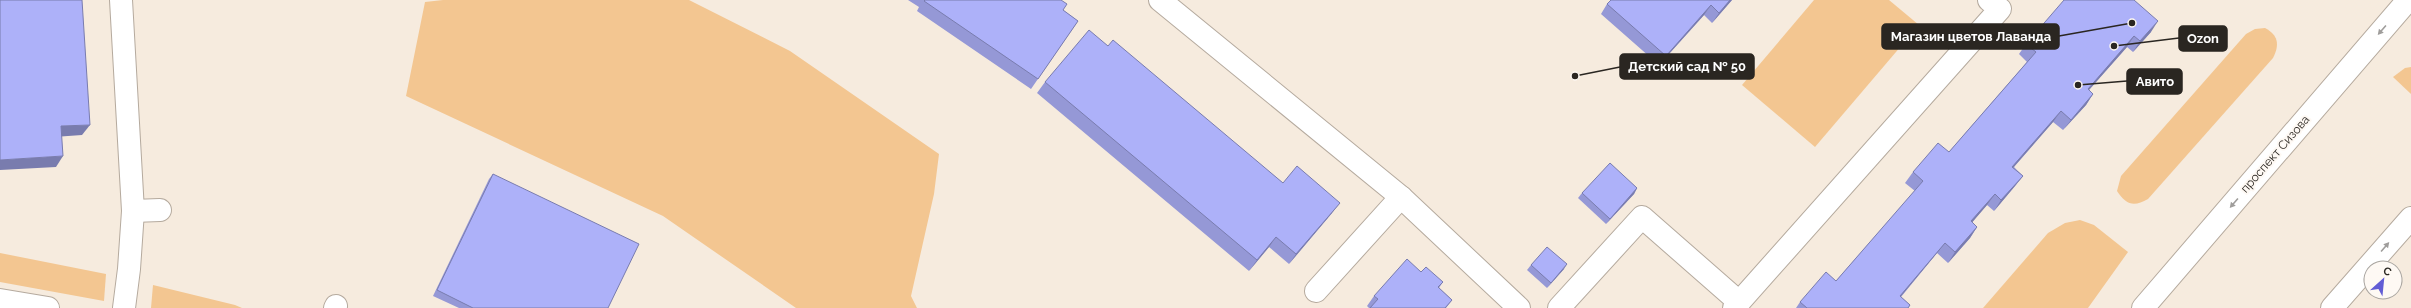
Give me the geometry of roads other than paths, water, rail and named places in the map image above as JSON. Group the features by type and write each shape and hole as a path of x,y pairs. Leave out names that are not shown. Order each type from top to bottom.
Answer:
{"street":[{"path":"120,0 133,211 129,269 124,308"},
{"path":"1160,0 1401,197 1519,308"},
{"path":"1559,308 1642,216 1737,305 2000,9 1989,0"},
{"name":"проспект Сизова","path":"2143,308 2408,0"},
{"path":"1316,292 1401,197"},
{"path":"133,211 160,210"},
{"path":"2332,308 2411,218"},
{"path":"0,300 48,308"}],"place":[{"name":"Магазин цветов Лаванда","path":"2132,23"},
{"name":"Ozon","path":"2114,46"},
{"name":"Детский сад № 50","path":"1575,76"},
{"name":"Авито","path":"2078,85"}]}
